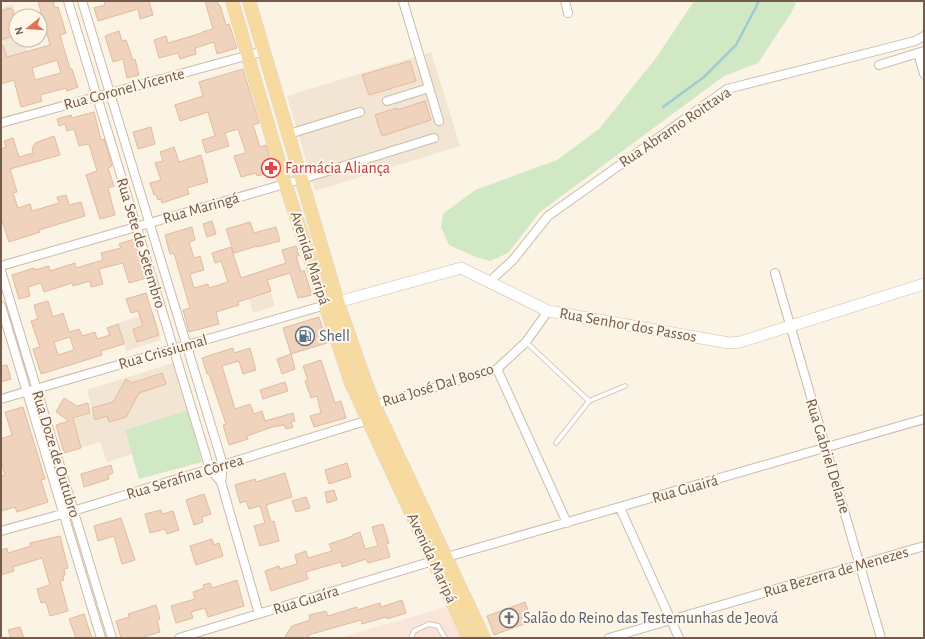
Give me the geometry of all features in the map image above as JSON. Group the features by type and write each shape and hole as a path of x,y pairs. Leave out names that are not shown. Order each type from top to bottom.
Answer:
{"main road":[{"name":"Avenida Maripá","path":"232,1 286,183 332,303 364,378 374,418 439,559 469,638"},
{"name":"Avenida Maripá","path":"249,1 302,179 332,303"},
{"path":"248,55 253,58 258,57 264,51"},
{"path":"286,183 290,187 296,185 302,179"},
{"name":"Avenida Maripá","path":"439,559 484,638"}],"street":[{"name":"Rua Sete de Setembro","path":"68,1 210,469 221,482"},
{"name":"Rua Sete de Setembro","path":"82,1 223,464 221,482 259,614"},
{"path":"403,1 439,121"},
{"path":"565,1 568,12"},
{"name":"Rua Abramo Roittava","path":"489,282 513,260 548,216 726,89 915,41 924,36"},
{"path":"879,65 921,52 924,74"},
{"name":"Rua Coronel Vicente","path":"1,123 248,55"},
{"path":"387,101 429,88"},
{"path":"289,134 360,112"},
{"path":"302,179 434,138"},
{"name":"Rua Maringá","path":"1,266 286,183"},
{"name":"Rua Senhor dos Passos","path":"332,303 461,268 548,310 729,343 740,342 789,325 924,284"},
{"name":"Rua Doze de Outubro","path":"1,271 112,638"},
{"name":"Rua Gabriel Delane","path":"775,273 881,638"},
{"name":"Rua Crissiumal","path":"1,399 332,303"},
{"path":"1,306 101,638"},
{"name":"Rua José Dal Bosco","path":"374,418 496,369 526,342 548,310"},
{"path":"496,369 567,522"},
{"name":"Rua Serafina Côrrea","path":"1,531 73,511 374,418"},
{"name":"Rua Guairá","path":"439,559 924,419"},
{"path":"620,508 679,638"},
{"name":"Rua Bezerra de Menezes","path":"609,638 861,566 924,546"},
{"name":"Rua Guaíra","path":"179,638 439,559"}],"lane":[{"path":"526,342 589,401"},
{"path":"556,443 589,401 625,386"},
{"path":"411,638 414,631 428,624 438,626 445,638"}],"shaded area":[{"path":"13,4 14,8 8,8 8,48 26,48 27,51 7,57 1,37 1,8"},
{"path":"431,52 460,146 315,191 287,96"},
{"path":"264,271 275,306 253,313 242,278"},
{"path":"153,312 161,340 126,351 118,323"},
{"path":"173,363 188,410 125,430 132,454 107,462 100,442 64,453 56,425 93,413 87,390"},
{"path":"450,606 464,638 339,638"}],"green space":[{"path":"694,1 797,1 791,13 758,63 724,76 540,212 508,253 490,261 476,257 449,245 441,227 443,214 475,190 557,160 599,129 656,58"},
{"path":"188,410 202,462 139,479 125,430"}],"building":[{"path":"38,1 53,1 55,8 58,7 66,33 60,35 70,69 72,69 78,87 67,91 66,88 40,95 42,101 21,107 14,80 1,84 1,45 3,45 7,57 39,48 48,48 48,46 50,45 48,38 48,8 40,8","holes":["57,60 61,73 35,80 32,68"]},
{"path":"104,1 149,1 153,15 140,19 138,9 98,21 94,8 105,5"},
{"path":"205,1 217,1 219,6 220,5 226,25 229,24 237,48 217,54 214,42 195,48 196,54 180,59 178,53 159,58 154,40 166,36 168,43 213,29"},
{"path":"8,9 8,38 1,40 1,11"},
{"path":"119,31 122,41 126,40 133,60 135,59 139,75 127,78 123,59 113,62 105,36"},
{"path":"410,61 416,81 369,95 362,75"},
{"path":"243,69 259,123 253,125 260,147 266,145 273,172 257,176 256,173 241,177 234,156 246,153 238,129 225,133 229,146 206,153 202,140 215,136 208,112 180,121 175,105 203,96 199,82"},
{"path":"425,101 431,120 382,136 375,115"},
{"path":"94,112 101,140 104,139 112,166 108,168 114,186 108,188 115,215 100,219 86,175 97,171 89,144 79,146 74,129 67,131 65,124 59,126 57,119 71,115 72,118"},
{"path":"151,127 155,144 138,149 133,132"},
{"path":"54,136 60,155 10,169 17,192 13,193 18,208 30,204 32,211 59,203 57,197 66,195 69,205 81,202 85,216 39,230 40,232 9,242 1,218 1,149 6,147 4,141 13,138 19,157 33,153 32,149 35,143"},
{"path":"174,147 179,162 201,155 208,182 187,188 189,194 162,203 161,199 158,200 156,194 154,195 150,183 161,180 155,163 163,161 160,152"},
{"path":"212,221 216,234 207,237 203,224"},
{"path":"250,222 254,233 276,227 280,241 234,253 226,229"},
{"path":"192,227 195,240 189,242 194,258 200,256 204,270 190,274 194,288 208,284 209,288 228,282 221,261 215,263 212,253 231,247 241,278 286,263 282,250 296,246 299,256 296,256 301,272 304,270 312,295 298,298 290,273 267,280 271,291 238,302 239,305 216,312 219,324 189,332 183,310 190,308 174,253 170,254 165,235"},
{"path":"134,239 146,278 129,283 123,263 99,269 103,284 91,287 90,281 73,286 72,283 44,292 41,283 28,287 30,296 19,299 12,275 34,268 35,270 49,266 50,271 75,263 76,268 103,260 101,253 121,248 119,244"},
{"path":"146,293 159,335 137,342 133,329 143,326 138,311 131,313 126,299"},
{"path":"48,301 53,317 63,313 69,332 79,329 82,336 95,332 97,339 110,335 107,328 118,324 124,344 101,351 102,355 41,374 33,349 40,347 31,321 38,319 34,305","holes":["70,337 74,350 58,355 54,342"]},
{"name":"Shell","path":"319,317 327,343 291,354 283,328"},
{"path":"233,348 234,353 250,348 256,370 243,374 239,361 222,366 235,409 250,404 254,414 262,411 265,421 293,413 295,421 291,422 293,427 286,429 284,425 272,427 247,436 248,439 229,445 223,425 226,424 202,358"},
{"path":"291,354 295,369 282,374 277,359"},
{"path":"321,360 335,403 341,401 346,418 314,427 310,416 321,413 317,396 311,398 305,381 308,380 303,366"},
{"path":"7,365 11,379 1,382 1,366"},
{"path":"162,373 166,384 139,393 126,417 109,422 107,416 95,420 92,408 113,402 126,379 132,383"},
{"path":"285,382 288,391 263,399 260,390"},
{"path":"64,398 77,406 88,403 90,413 73,418 81,448 64,453 56,425 69,421 56,412"},
{"path":"23,407 45,479 41,480 48,502 17,512 15,507 1,511 1,476 5,475 1,461 1,439 12,435 5,412"},
{"path":"347,463 351,477 329,484 325,470"},
{"path":"111,465 113,473 108,475 109,479 84,487 81,474"},
{"path":"285,473 292,497 266,505 271,522 274,521 279,541 260,546 254,526 265,523 260,506 249,509 246,501 240,503 235,485 255,479 256,482"},
{"path":"334,490 337,500 327,503 325,492"},
{"path":"204,494 211,514 202,517 203,522 194,525 186,500"},
{"path":"306,497 310,508 296,512 292,501"},
{"path":"161,510 162,514 173,511 179,530 167,534 165,529 150,533 145,514"},
{"path":"121,518 135,560 122,564 114,536 98,541 94,526"},
{"path":"383,524 389,543 386,544 390,557 368,563 366,559 342,567 341,562 306,572 308,579 271,591 265,571 279,566 280,569 297,564 295,555 306,551 308,558 332,551 329,544 353,536 352,535 360,532 365,549 378,546 372,527"},
{"path":"60,536 68,568 64,569 64,580 60,581 68,611 50,616 46,602 41,603 37,589 50,585 42,558 13,567 14,571 1,575 1,550 7,548 8,553 31,546 30,543"},
{"path":"212,539 214,545 219,543 223,556 196,565 190,546"},
{"path":"237,580 244,606 208,617 205,608 191,612 193,618 176,623 171,606 195,599 193,592 204,588 203,585 210,583 212,588"},
{"path":"402,600 406,613 387,619 386,617 362,624 361,620 308,635 309,638 284,638 292,626 310,620 309,615 326,611 328,616 357,607 357,610 380,603 381,607"},
{"name":"Salão do Reino das Testemunhas de Jeová","path":"525,602 532,621 494,635 487,616"},
{"path":"156,605 160,619 157,620 160,632 140,638 121,638 116,621 129,617 128,614"},
{"path":"84,614 92,638 76,638 69,619"},
{"path":"20,627 24,638 11,638 8,630"}],"waterway":[{"path":"663,107 704,77 736,45 759,1"}],"place":[{"name":"Farmácia Aliança","path":"271,168"},
{"name":"Shell","path":"305,336"},
{"name":"Salão do Reino das Testemunhas de Jeová","path":"509,618"}]}
